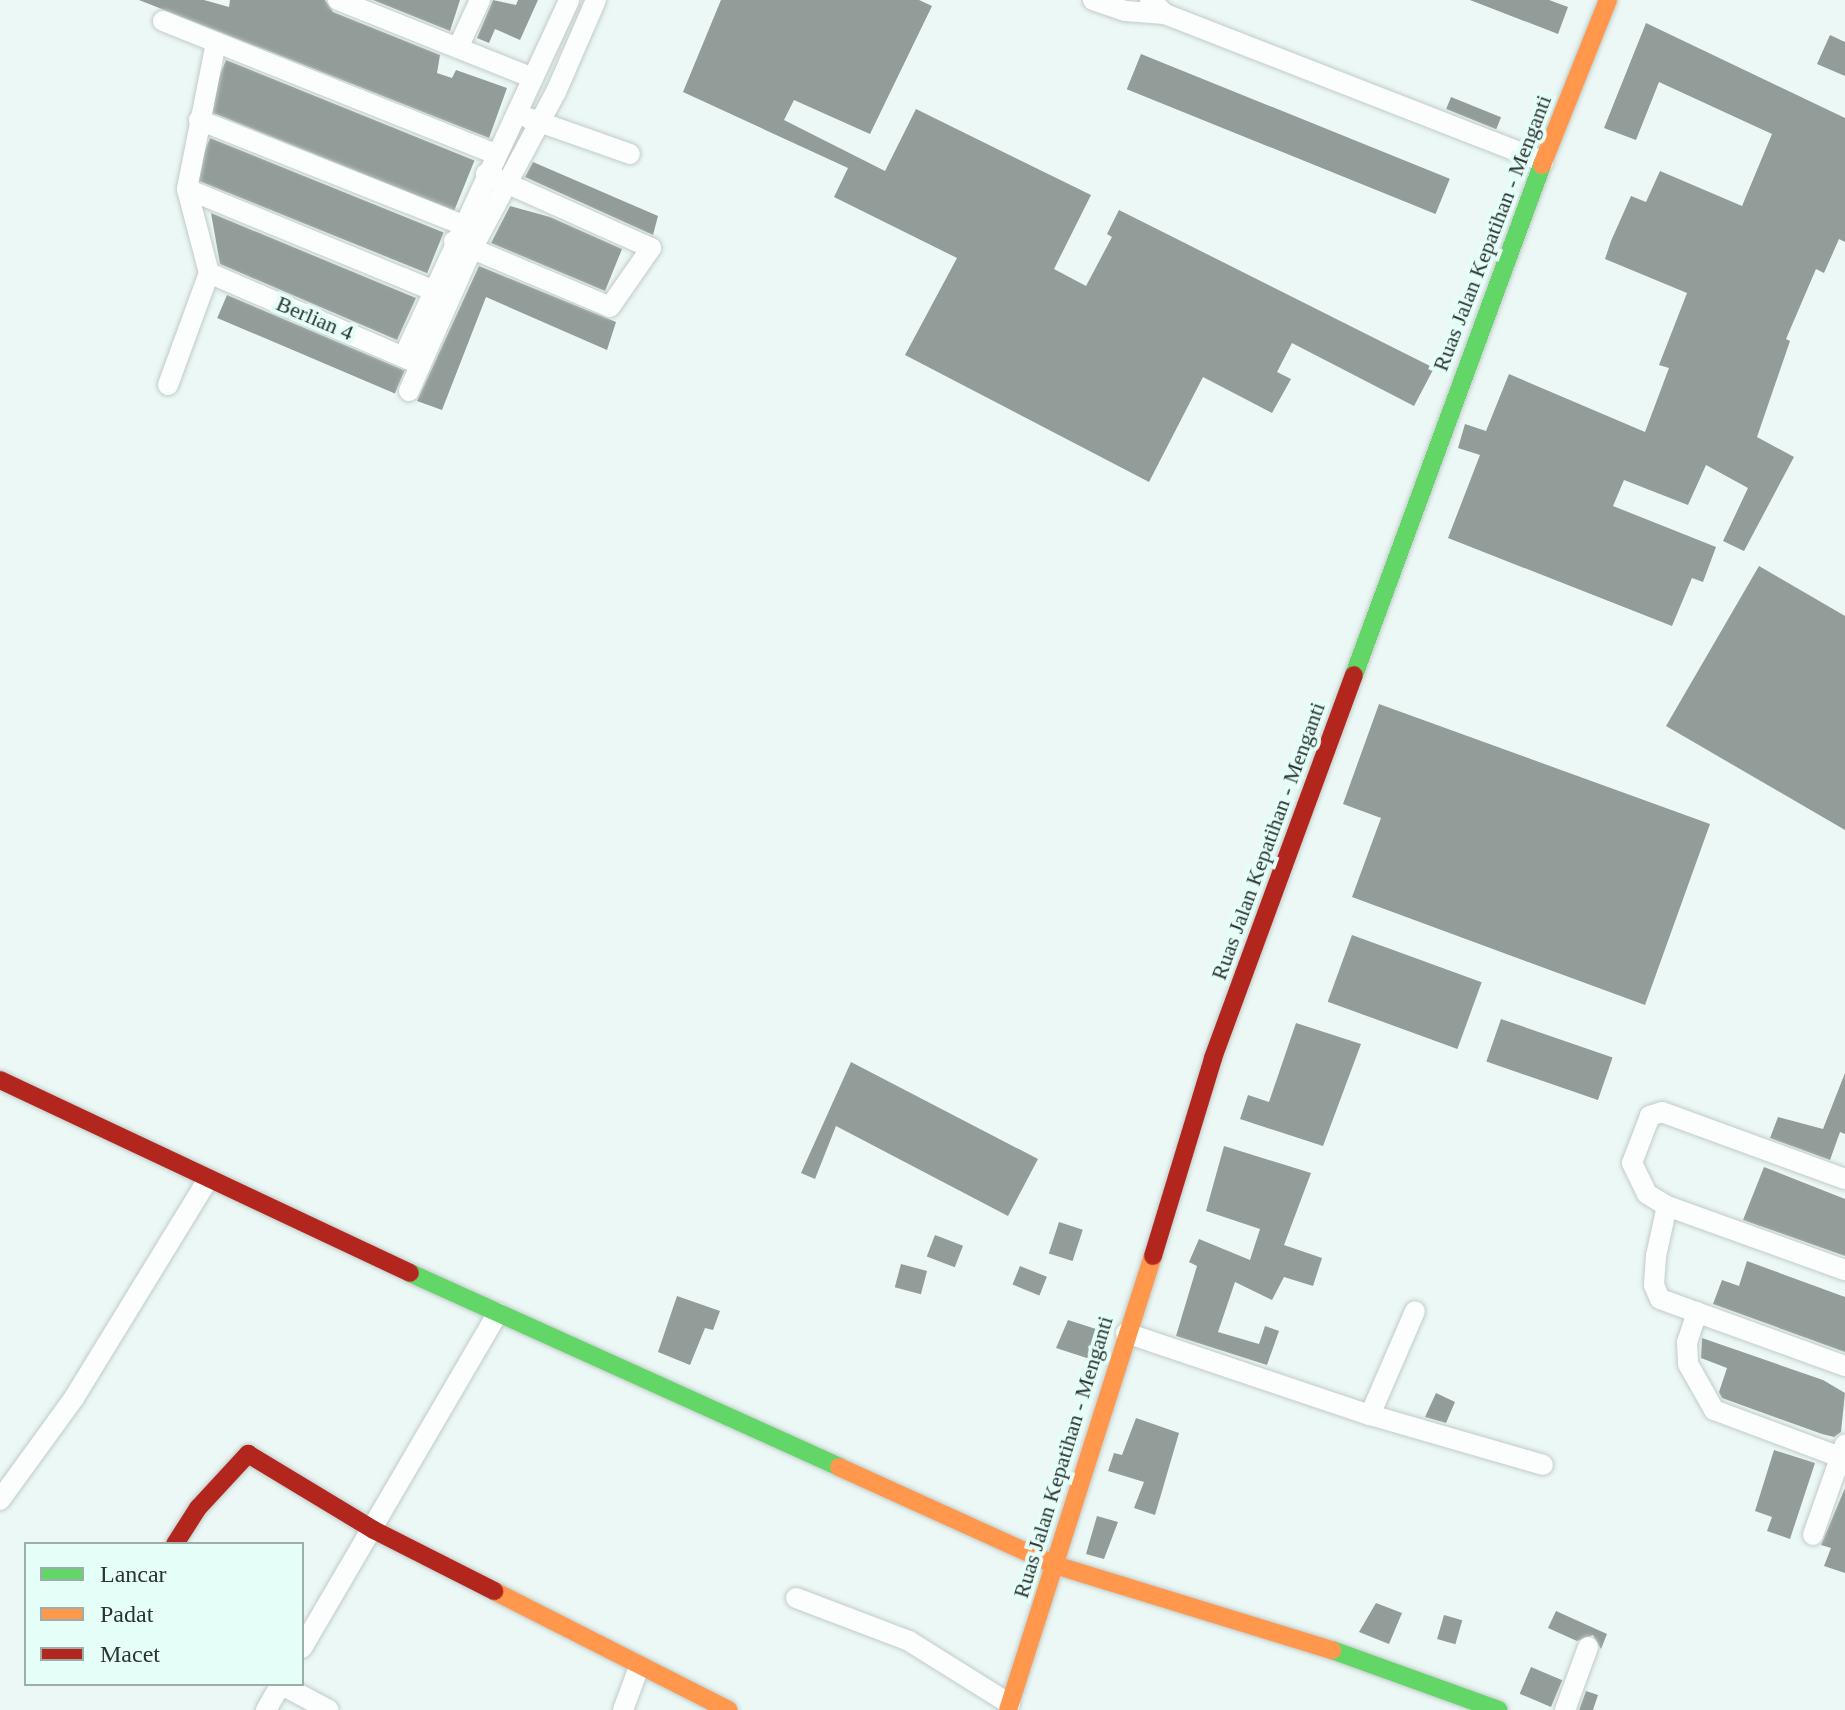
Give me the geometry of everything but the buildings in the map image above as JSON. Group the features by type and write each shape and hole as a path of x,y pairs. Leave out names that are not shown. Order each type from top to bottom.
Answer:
{"street":[{"path":"338,0 533,78"},
{"path":"458,48 480,0"},
{"path":"412,360 486,174 569,0"},
{"path":"409,391 412,360 432,290 462,238 507,182 596,0"},
{"path":"1093,0 1125,11 1157,7 1543,161"},
{"name":"Ruas Jalan Kepatihan - Menganti","path":"1009,1707 1213,1058 1543,161 1608,0"},
{"path":"163,21 495,154"},
{"path":"168,385 209,273 187,189 216,43"},
{"path":"516,115 630,154"},
{"path":"199,120 610,307 651,248 486,174"},
{"path":"187,189 432,290"},
{"name":"Berlian 4","path":"209,273 412,360"},
{"path":"0,1080 207,1181 1055,1565 1314,1643 1499,1710"},
{"path":"1843,1172 1655,1112 1645,1124 1632,1163 1647,1194 1667,1206 1845,1270"},
{"path":"0,1500 74,1398 207,1181"},
{"path":"1667,1206 1654,1285 1660,1299 1845,1366"},
{"path":"1370,1415 1415,1311"},
{"path":"1697,1312 1687,1342 1688,1364 1714,1410 1842,1451 1813,1535"},
{"path":"304,1645 374,1530 498,1313"},
{"path":"1126,1333 1370,1415 1543,1465"},
{"path":"176,1542 198,1508 248,1454 374,1530 729,1710"},
{"path":"796,1598 909,1641 1009,1707"},
{"path":"1565,1710 1588,1647"},
{"path":"623,1710 639,1667"},
{"path":"266,1710 279,1686"},
{"path":"284,1686 329,1710"}],"traffic: fast":[{"path":"1354,675 1542,165"},
{"path":"410,1273 839,1467"},
{"path":"1332,1650 1499,1710"}],"traffic: slow":[{"path":"1542,165 1608,0"},
{"path":"1008,1710 1153,1256"},
{"path":"839,1467 1055,1565 1332,1650"},
{"path":"494,1591 729,1710"}],"traffic: jam":[{"path":"1153,1256 1213,1058 1354,675"},
{"path":"0,1080 410,1273"},
{"path":"176,1542 198,1508 248,1454 374,1530 494,1591"}]}
